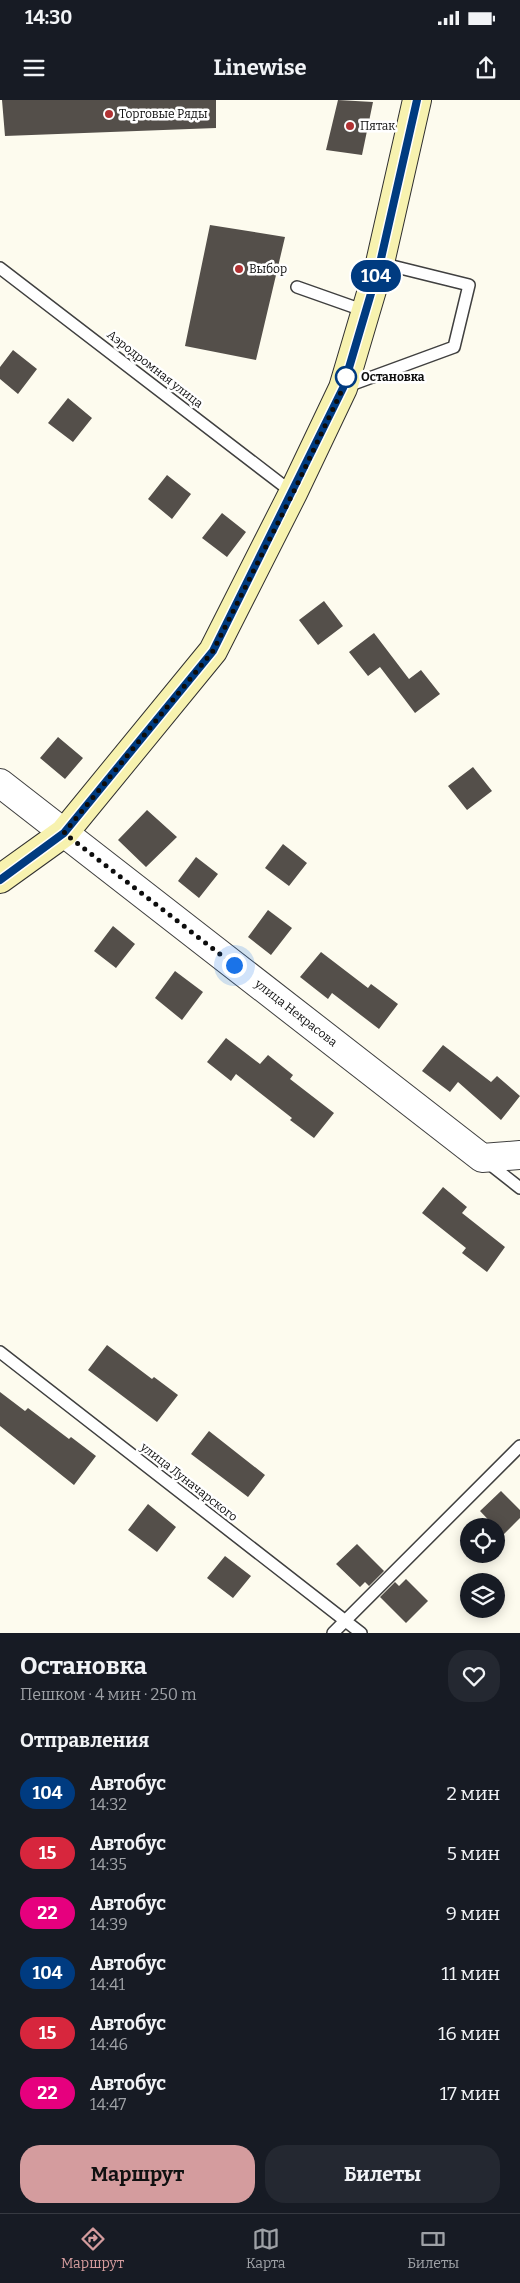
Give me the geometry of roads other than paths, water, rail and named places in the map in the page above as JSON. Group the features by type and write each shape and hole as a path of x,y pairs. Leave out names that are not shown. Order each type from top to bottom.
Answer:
{"main road":[{"path":"0,880 64,833 213,651 293,493 343,388 380,263 417,100"}],"street":[{"name":"улица Некрасова","path":"0,783 482,1158"},
{"path":"482,1158 520,1155"}],"lane":[{"path":"343,388 454,347 469,285 380,263"},
{"name":"Аэродромная улица","path":"0,268 293,493"},
{"path":"297,287 365,311"},
{"name":"улица Некрасова","path":"482,1158 520,1188"},
{"name":"улица Луначарского","path":"0,1352 361,1633"},
{"path":"333,1633 520,1446"}],"place":[{"name":"Торговые Ряды","path":"109,114"},
{"name":"Пятак","path":"350,126"},
{"name":"Выбор","path":"239,269"},
{"name":"Остановка","path":"346,377"}]}
